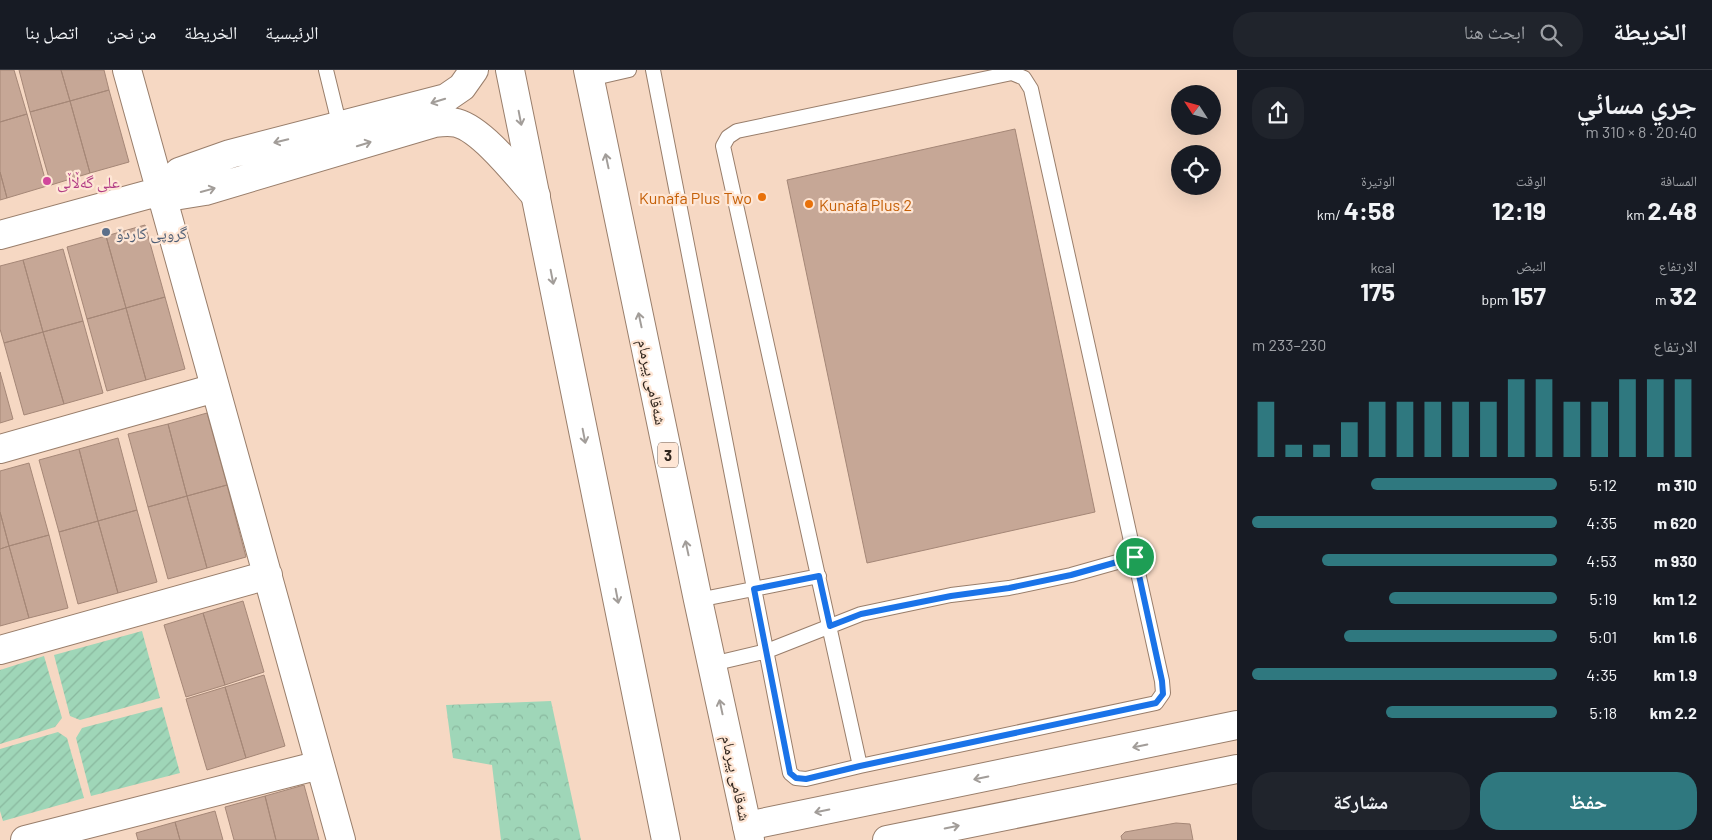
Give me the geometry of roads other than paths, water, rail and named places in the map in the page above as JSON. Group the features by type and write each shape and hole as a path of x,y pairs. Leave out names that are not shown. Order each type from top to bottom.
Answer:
{"main road":[{"path":"127,70 341,840"},
{"path":"0,235 161,191 179,172 230,154 446,98 462,87 474,70"},
{"path":"510,70 666,840"},
{"name":"شەقامی پیرمام","path":"589,74 698,600 749,833"},
{"path":"161,191 174,196 205,191 434,123 448,121 459,123 476,133 497,152 536,196"},
{"path":"0,449 215,388"},
{"path":"0,650 268,575"},
{"path":"749,833 1237,725"},
{"path":"1180,738 1188,779"},
{"path":"25,840 320,765"},
{"path":"887,840 1237,769"}],"lane":[{"path":"326,70 340,126"},
{"path":"589,74 629,70"},
{"path":"653,70 790,773 796,778 806,779 1156,703 1163,694 1162,681 1135,557 1031,89 1024,78 1012,73 737,131 728,137 723,146 860,766"},
{"path":"712,664 767,651 861,614 951,596 1044,581 1135,557"},
{"path":"698,600 819,576"}],"place":[{"name":"علی گەڵاڵی","path":"47,181"},
{"name":"Kunafa Plus Two","path":"762,197"},
{"name":"Kunafa Plus 2","path":"809,204"},
{"name":"گروپی کاردۆ","path":"106,232"}]}
